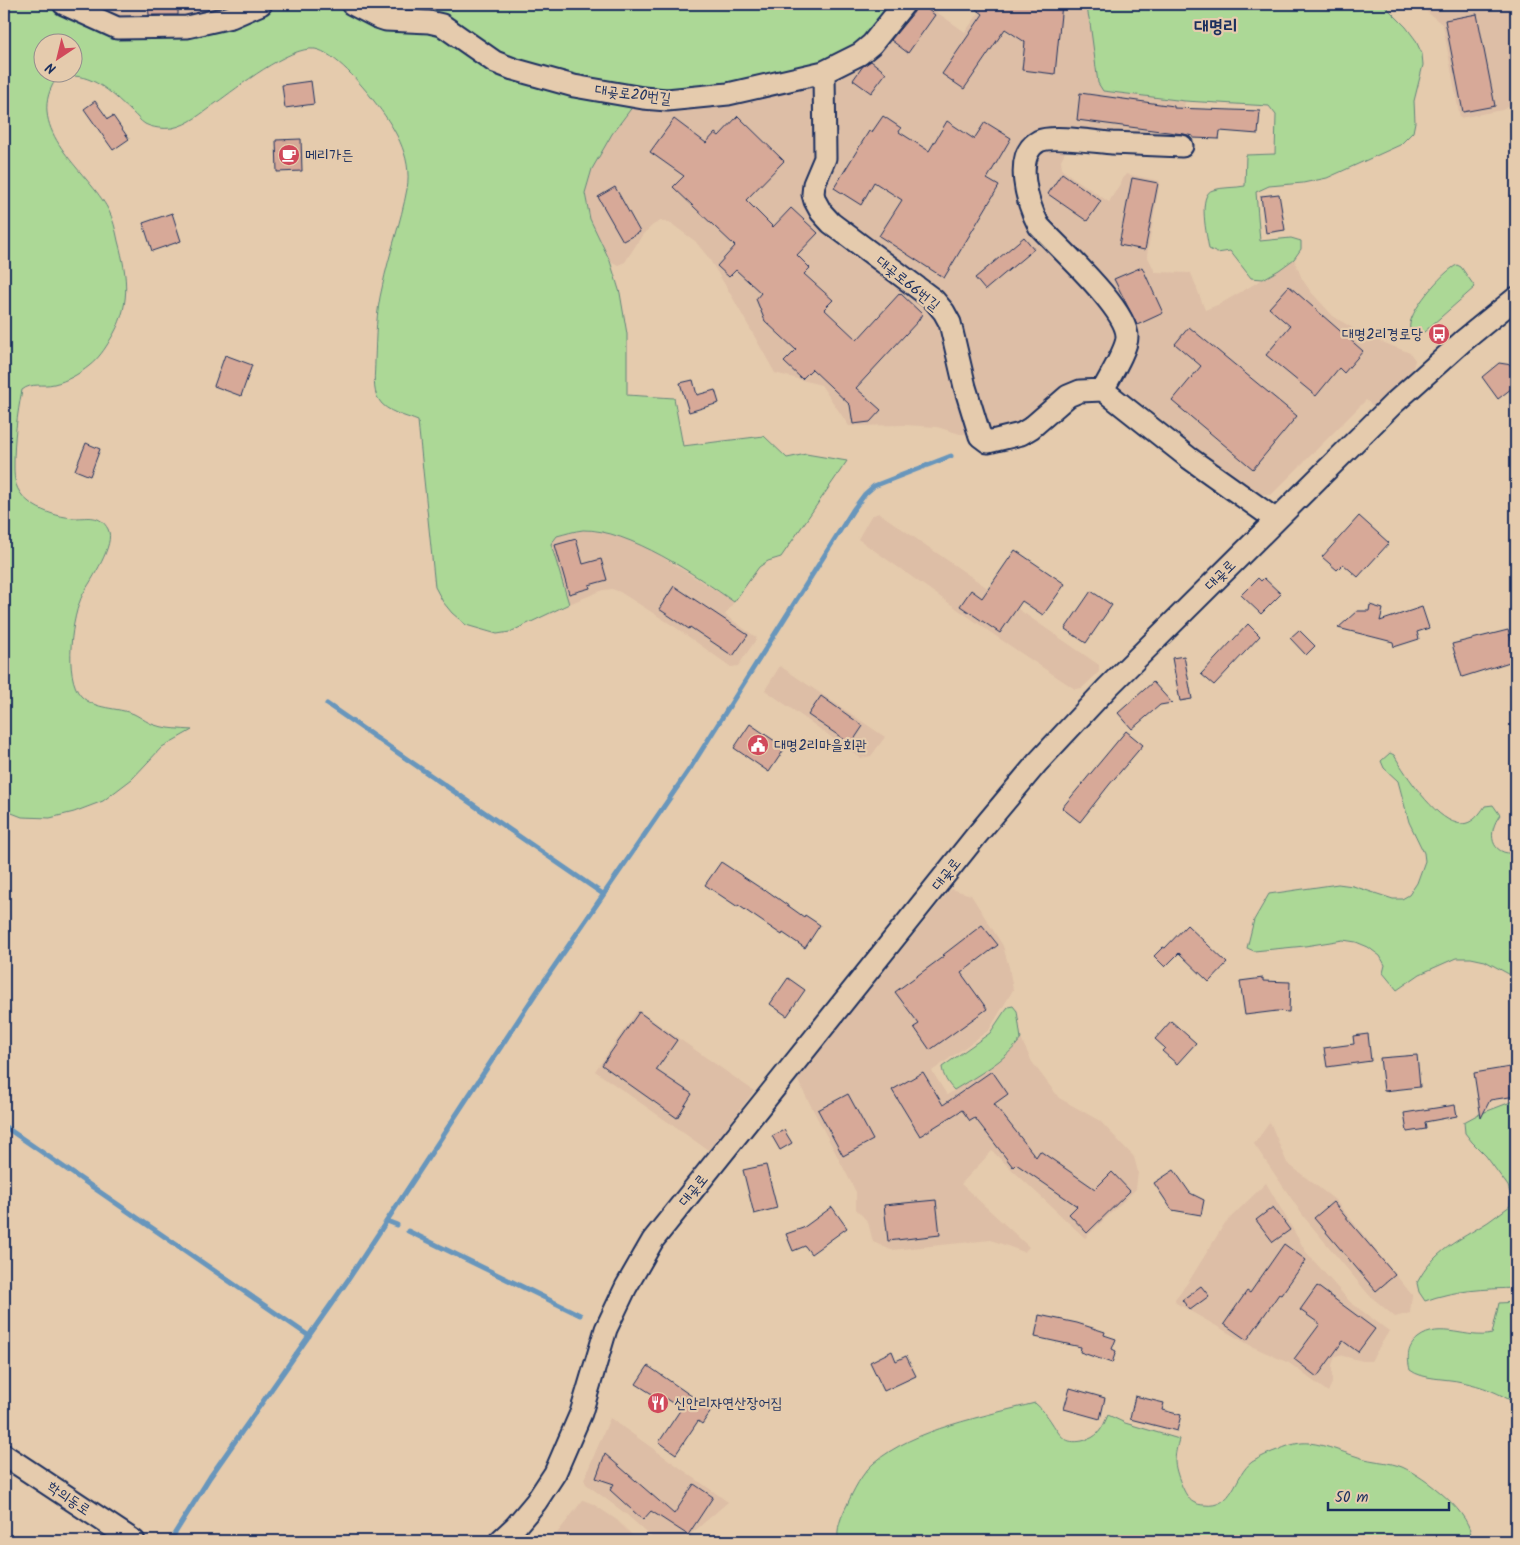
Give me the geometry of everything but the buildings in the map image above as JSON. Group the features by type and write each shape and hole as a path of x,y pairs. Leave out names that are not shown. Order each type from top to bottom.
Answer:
{"street":[{"path":"64,4 117,28 187,27 231,17 261,4"},
{"name":"대곶로20번길","path":"352,4 386,20 429,22 442,25 495,62 513,69 574,86 643,98 667,100 714,96 824,72 860,54 872,44 904,4"},
{"name":"대곶로66번길","path":"824,72 825,158 814,184 813,194 815,201 821,212 837,228 934,300 944,312 950,323 965,387 980,436 988,442 1021,434 1031,428 1068,396 1080,391 1103,390"},
{"path":"1182,146 1061,139 1041,140 1032,146 1027,155 1024,177 1027,197 1039,226 1110,301 1127,330 1127,340 1103,390 1189,458 1276,520"},
{"name":"대곶로","path":"500,1541 515,1527 536,1502 555,1474 581,1413 606,1329 626,1287 653,1240 980,831 1037,763 1108,686 1393,404 1463,341 1516,298"},
{"name":"학의동로","path":"4,1455 134,1541"}],"shaded area":[{"path":"63,4 261,4 117,28"},
{"path":"910,4 925,4 965,32 979,13 1013,36 1023,23 1024,4 1086,4 1103,91 1185,101 1179,149 1075,145 1066,150 1061,160 1062,170 1109,202 1126,174 1160,181 1147,255 1155,272 1191,273 1205,310 1220,304 1279,270 1294,259 1302,279 1333,316 1362,334 1410,353 1415,360 1413,368 1373,406 1366,400 1271,495 1258,494 1241,486 1129,395 1110,386 1009,428 989,433 960,434 937,427 905,425 849,426 821,385 775,373 708,257 695,241 669,222 661,221 643,234 625,262 618,265 610,261 590,219 585,193 592,169 612,134 633,106"},
{"path":"1420,4 1516,4 1516,101 1514,104 1502,110 1460,118 1443,25 1421,7"},
{"path":"879,513 1099,665 1099,672 1082,688 1075,689 1000,639 858,539 871,516"},
{"path":"583,530 607,533 632,541 651,550 734,602 725,615 757,638 738,666 731,667 675,627 620,592 612,589 603,590 569,604 551,544 557,536"},
{"path":"780,666 885,737 871,756 861,758 765,690"},
{"path":"951,889 971,895 1003,946 1013,990 989,1030 932,1071 947,1095 1013,1049 1021,1039 1032,1062 1059,1098 1100,1121 1134,1157 1138,1172 1136,1189 1085,1238 992,1151 961,1184 1029,1247 1024,1252 991,1240 891,1250 873,1242 868,1222 856,1209 856,1192 797,1079"},
{"path":"638,1010 754,1091 708,1150 595,1071"},
{"path":"1270,1122 1287,1163 1335,1200 1412,1295 1410,1313 1395,1317 1369,1295 1304,1217 1254,1144"},
{"path":"1266,1183 1306,1252 1350,1302 1389,1331 1371,1361 1339,1355 1335,1357 1332,1365 1332,1383 1328,1392 1289,1363 1253,1347 1176,1303 1175,1299 1189,1281 1225,1223"},
{"path":"610,1418 728,1502 683,1541 656,1541 626,1514 586,1484 584,1479"},
{"path":"583,1500 593,1504 617,1520 638,1541 551,1541"}],"green space":[{"path":"4,4 63,4 117,28 261,4 894,4 866,39 832,58 808,67 633,106 612,134 592,169 585,193 590,219 610,261 620,293 627,334 627,395 674,398 683,446 764,436 787,458 806,454 847,461 781,557 768,561 759,567 734,602 682,568 641,545 621,537 583,530 557,536 551,544 569,604 510,632 497,634 466,625 443,602 435,587 418,421 386,408 375,392 374,376 379,306 407,189 408,177 407,165 400,142 388,120 369,95 356,79 331,56 315,49 304,50 292,54 264,69 184,124 172,128 158,128 145,124 112,93 96,83 82,78 82,32 32,32 32,82 54,82 47,104 48,120 64,152 99,195 110,213 124,267 126,292 122,316 117,328 104,350 92,363 64,381 50,385 33,385 22,390 15,437 15,480 23,496 38,508 66,517 97,519 105,524 108,529 110,536 109,544 97,571 83,594 73,630 71,646 72,675 75,687 81,696 93,704 134,714 155,725 192,730 162,747 132,779 103,801 74,812 50,818 22,817 4,810"},
{"path":"1086,4 1383,4 1406,27 1415,39 1422,54 1423,65 1414,101 1415,122 1413,132 1400,145 1327,178 1303,183 1269,186 1256,192 1260,241 1291,238 1301,241 1301,249 1294,259 1279,270 1263,279 1251,278 1230,251 1217,253 1209,249 1204,216 1205,199 1208,193 1213,190 1245,186 1246,155 1275,154 1276,115 1269,106 1185,101 1103,91 1098,83"},
{"path":"1457,265 1461,267 1475,287 1424,332 1415,332 1410,329 1410,322 1419,304 1443,275"},
{"path":"1390,753 1394,755 1421,795 1448,819 1462,824 1470,822 1485,806 1493,805 1500,815 1493,829 1493,841 1501,851 1516,853 1516,978 1485,961 1471,958 1456,958 1420,974 1397,990 1383,973 1385,965 1380,956 1368,947 1356,942 1343,940 1254,951 1247,948 1254,920 1269,894 1338,884 1353,886 1393,899 1402,899 1409,895 1417,883 1425,861 1424,853 1409,822 1398,781 1384,768 1381,761"},
{"path":"1013,1006 1017,1011 1021,1039 999,1061 954,1090 946,1080 942,1067 990,1033 1008,1007"},
{"path":"1516,1100 1516,1288 1458,1292 1425,1301 1419,1292 1417,1283 1431,1262 1448,1247 1510,1206 1511,1196 1508,1186 1486,1156 1465,1133 1464,1122"},
{"path":"1516,1302 1516,1404 1504,1396 1484,1388 1456,1381 1421,1376 1410,1370 1409,1352 1414,1341 1418,1338 1435,1331 1473,1335 1492,1334 1499,1303"},
{"path":"1035,1403 1061,1436 1071,1441 1076,1442 1092,1438 1101,1429 1108,1415 1125,1423 1179,1439 1175,1465 1184,1490 1190,1500 1200,1505 1214,1505 1222,1502 1228,1497 1241,1475 1252,1462 1269,1453 1295,1444 1316,1444 1365,1459 1397,1465 1423,1479 1457,1508 1470,1530 1471,1541 839,1541 838,1532 843,1513 858,1482 874,1463 890,1451 909,1441 950,1425"}],"waterway":[{"path":"170,1541 210,1477 348,1280 538,990 691,767 853,510 865,494 874,486 951,456"},
{"path":"327,704 603,894"},
{"path":"4,1126 309,1336"},
{"path":"387,1221 397,1225"},
{"path":"408,1231 580,1315"}],"place":[{"name":"메리가든","path":"289,155"},
{"name":"대명2리경로당","path":"1439,334"},
{"name":"대명2리마을회관","path":"758,745"},
{"name":"신안리자연산장어집","path":"658,1403"}],"district":[{"name":"대명리","path":"1216,26"}]}
